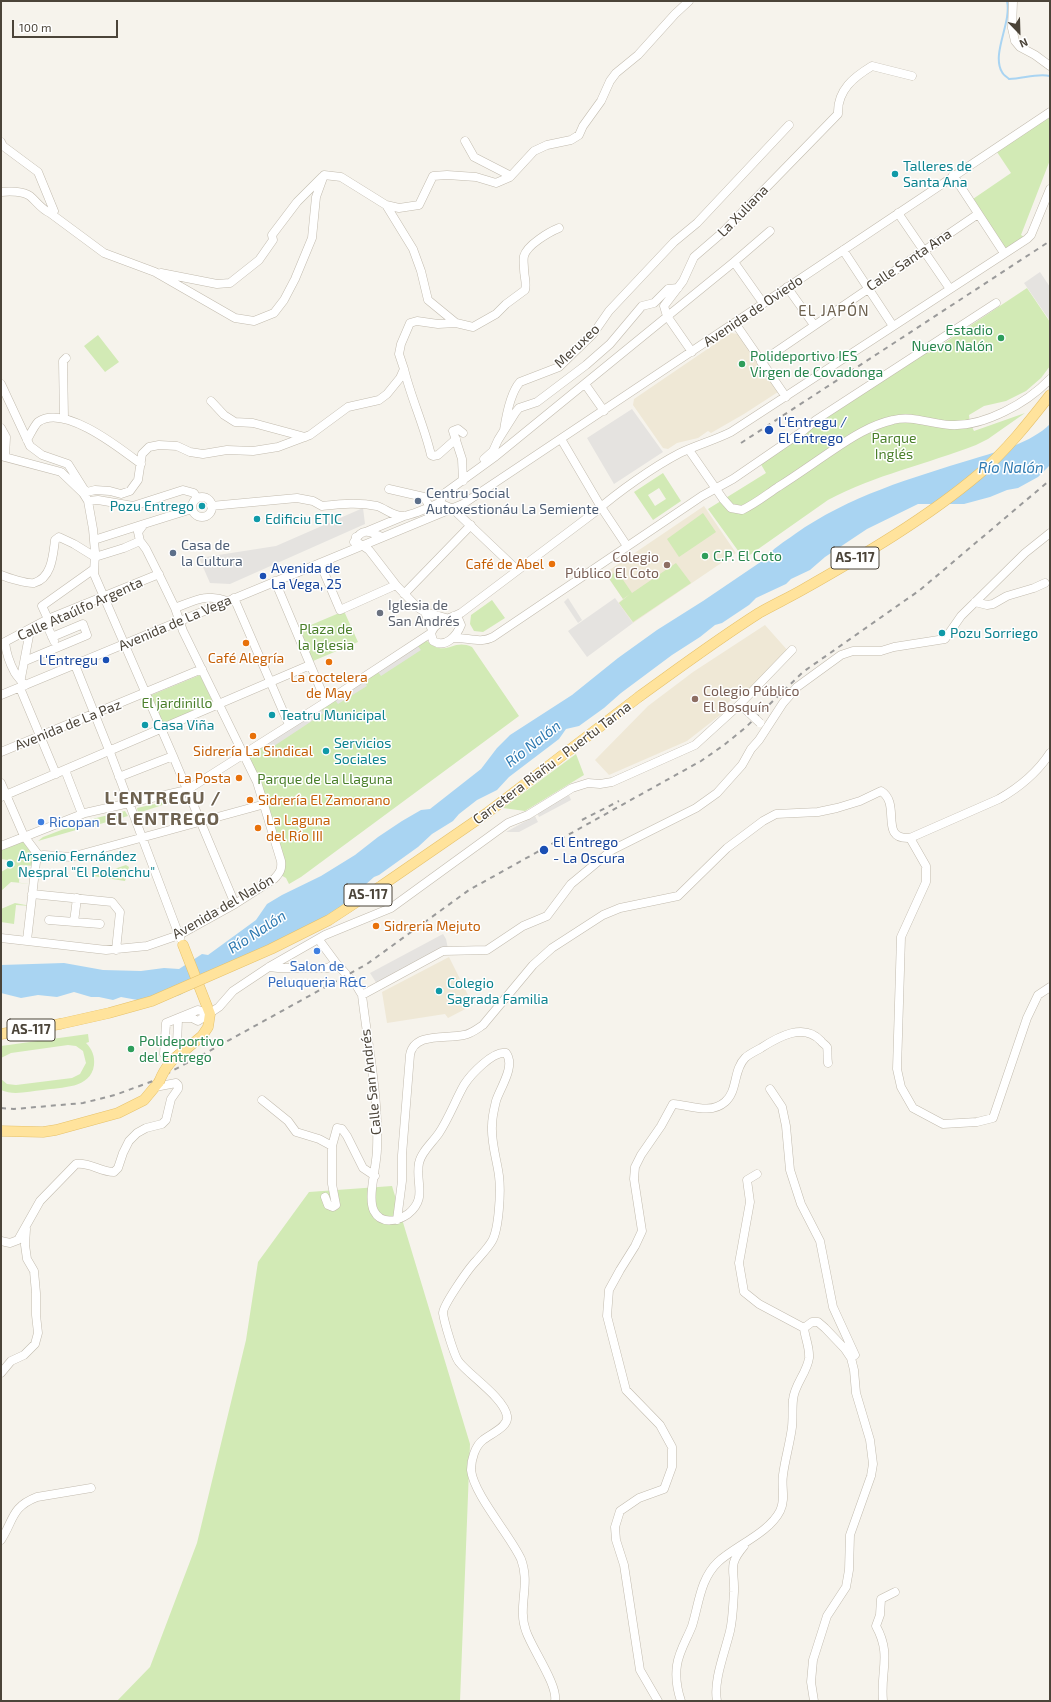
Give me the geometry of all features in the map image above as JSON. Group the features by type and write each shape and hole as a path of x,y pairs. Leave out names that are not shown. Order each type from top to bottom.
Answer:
{"main road":[{"name":"Carretera Riañu - Puertu Tarna","path":"1,1034 60,1024 109,1013 152,1001 277,946 329,920 487,813 640,696 719,639 760,613 911,524 951,496 980,473 1011,442 1050,395"},
{"path":"1,1131 43,1132 56,1130 130,1108 144,1100 157,1084 165,1068 172,1059 202,1036 208,1027 208,1009 182,945"}],"street":[{"path":"324,175 341,177 386,205 399,208 419,205 433,176 447,175 476,177 496,182 511,176 534,151 547,145 572,140 579,135 583,126 601,101 610,81 616,73 638,55 675,14 689,1"},
{"path":"1013,1 1012,28 1015,41 1020,47 1050,66"},
{"name":"La Xuliana","path":"667,316 664,306 678,288 694,257 723,232 838,114 837,107 842,92 856,76 872,66 912,76"},
{"name":"Avenida de Oviedo","path":"454,509 604,411 953,175 1050,112"},
{"name":"La Xuliana","path":"609,311 674,242 697,223 789,125"},
{"path":"465,141 474,157 511,176"},
{"path":"1,142 3,146 38,172 54,211 50,213"},
{"path":"1,192 10,191 28,195 42,210 50,213 104,253 153,271 216,284 230,283 259,260 272,240 272,235 296,202 324,175"},
{"path":"153,271 235,318 254,321 274,312 284,300 312,238 316,197 324,175"},
{"path":"953,175 1004,253"},
{"path":"1,846 82,814 188,790 424,638 432,635 436,625 456,618 633,483 685,451 731,432 1031,235 1050,189"},
{"path":"386,205 413,249 421,271 428,300 456,323"},
{"path":"898,213 950,289"},
{"name":"Calle Santa Ana","path":"761,362 978,214"},
{"path":"456,439 438,455 434,456 432,454 420,415 410,393 399,354 401,344 410,323 417,321 438,324 456,323 473,327 496,314 506,304 526,290 524,256 543,235 560,228"},
{"path":"350,550 356,537 362,532 439,503 445,493 585,384 770,231"},
{"path":"843,250 893,326"},
{"path":"734,262 763,303"},
{"path":"787,287 814,325"},
{"path":"463,479 493,451 504,430 520,408 537,402 610,344 642,306 654,303 668,289 678,288"},
{"path":"453,638 471,638 481,641 493,637 702,496 729,482 796,436 816,420 996,303"},
{"name":"Meruxeo","path":"504,430 516,387 520,382 559,367 593,334 609,311"},
{"path":"667,316 692,352"},
{"path":"735,323 786,397"},
{"path":"64,418 63,361 66,358"},
{"path":"84,493 95,490 110,491 121,494 130,491 138,480 142,454 149,447 159,445 178,446 190,452 203,454 227,450 254,451 278,446 305,437 348,407 378,400 387,394 400,378 404,369"},
{"path":"685,451 730,508 742,510 854,436 881,423 909,418 949,425 970,423 990,417 1012,407 1030,396 1050,379"},
{"path":"1,384 17,415 30,446 42,455 68,464 88,501 94,540 94,569 104,597 188,790 235,904"},
{"path":"585,384 604,411"},
{"path":"211,401 224,414 235,422 254,423 305,437"},
{"path":"27,440 38,422 48,419 64,418 102,435 141,464"},
{"path":"1,428 6,437 3,457 61,472 84,493"},
{"path":"463,433 462,431 456,429 453,431 462,459 463,479"},
{"path":"561,439 627,546"},
{"path":"389,489 424,497 430,507"},
{"path":"88,501 98,500 133,506 183,490 194,494 197,498"},
{"path":"204,497 210,502 211,506 209,513 203,516 195,514 192,509 192,504 197,498 204,497"},
{"path":"211,506 297,498 313,501 322,506 350,502 364,504 380,507 398,516 405,516"},
{"path":"439,503 454,509 513,566 515,572"},
{"path":"94,540 192,509"},
{"name":"Avenida de La Vega","path":"1,695 320,562 454,509"},
{"path":"39,856 44,855 71,858 265,804 261,791 244,753 202,669 159,574 146,549 140,541 138,532 144,524"},
{"path":"404,594 471,525"},
{"path":"368,531 382,537"},
{"path":"319,940 362,995 443,951 487,950 523,926 547,916 571,884 612,850 696,808 717,793 742,765 751,749 759,740 763,725 797,687 841,655 853,651 881,651 894,647 946,639 961,616 1025,553 1050,533"},
{"path":"1,576 33,583 40,580 49,570 53,558 55,540 59,537 95,557 124,548 140,541"},
{"path":"356,537 357,542 369,550 404,594 425,612 456,618 471,638"},
{"path":"320,562 340,610 396,585"},
{"path":"56,647 42,606 94,569"},
{"name":"Calle Ataúlfo Argenta","path":"3,643 47,620 159,574"},
{"path":"275,581 326,702"},
{"path":"975,602 987,605 993,604 1007,596 1045,583"},
{"path":"175,608 206,597 230,600 289,725"},
{"path":"425,612 432,635 438,643 444,643 453,638 458,632 456,618"},
{"path":"25,661 87,635 83,624 52,637"},
{"path":"26,631 29,636 25,661 20,678 40,736 56,774"},
{"path":"3,643 16,674 20,678"},
{"path":"180,1019 198,1010 219,1007 233,991 269,967 328,934 391,908 508,823 528,815 572,788 588,783 600,784 612,782 695,745 741,707 792,650"},
{"path":"75,665 110,751 128,803 182,945"},
{"path":"4,796 161,728 220,705 310,665"},
{"name":"Avenida de La Paz","path":"1,752 202,669"},
{"path":"741,707 763,725"},
{"path":"398,1220 410,1055 412,1048 417,1042 426,1039 466,1035 474,1031 483,1025 533,965 552,948 602,916 620,908 678,896 726,848 763,821 776,814 818,812 837,808 860,801 881,791 888,795 891,802 891,828 901,839 910,838 1012,792 1042,765 1050,753"},
{"path":"119,777 173,756"},
{"path":"65,770 82,814"},
{"path":"1,783 4,796 24,836 39,856"},
{"name":"Avenida del Nalón","path":"1,938 116,950 147,946 179,935 235,904 280,874 282,868 281,861 265,804"},
{"path":"910,838 926,866 926,882 901,937 899,959 897,1069 902,1087 913,1108 943,1124 977,1122 993,1118 1027,1018 1038,995 1050,987"},
{"path":"28,940 36,862 39,856"},
{"path":"32,894 112,902 120,912 116,950"},
{"path":"74,922 77,898"},
{"path":"48,920 100,924"},
{"path":"269,967 328,968 336,963"},
{"name":"Calle San Andrés","path":"362,995 376,1116 377,1148 375,1176 370,1197 374,1212 384,1220 398,1220"},
{"path":"658,1701 640,1670 631,1600 624,1565 616,1540 615,1527 620,1511 639,1498 664,1489 672,1467 672,1447 660,1425 626,1390 607,1316 609,1290 635,1246 642,1231 634,1179 635,1167 673,1104 695,1108 715,1108 726,1102 734,1090 736,1075 745,1059 779,1036 803,1032 815,1034 827,1047 828,1063"},
{"path":"398,1220 412,1210 418,1200 420,1194 419,1163 439,1133 465,1084 491,1057 501,1052 506,1053 509,1061 508,1069 495,1104 492,1124 492,1133 500,1179 497,1226 492,1242 472,1265 446,1305 443,1314 452,1348 458,1361 501,1403 507,1416 507,1420 504,1425 482,1440 478,1445 473,1459 472,1470 480,1492 522,1562 526,1578 522,1615 524,1624 537,1655 554,1688 556,1696 555,1701"},
{"path":"1,1241 10,1243 18,1240 40,1201 76,1164 83,1163 108,1172 114,1172 118,1168 129,1141 137,1133 146,1128 162,1124 166,1120 171,1099 178,1089 178,1085 176,1083 157,1084"},
{"path":"770,1089 782,1107 786,1126 790,1170 801,1204 820,1241 833,1307 855,1355 851,1358"},
{"path":"262,1100 288,1120 296,1132 319,1139 332,1146"},
{"path":"325,1196 328,1205 333,1207 336,1205 332,1184 332,1146 337,1128 342,1129 347,1136 363,1168 375,1176"},
{"path":"717,1701 716,1695 719,1674 733,1612 734,1582 732,1568 734,1557 748,1541 773,1520 780,1510 782,1503 783,1476 792,1427 793,1398 809,1359 804,1328 759,1304 744,1292 739,1263 750,1202 747,1180 757,1174"},
{"path":"1,1373 11,1361 24,1355 35,1344 38,1333 34,1271 27,1259 25,1244 26,1228"},
{"path":"804,1328 812,1322 818,1322 845,1349 851,1358 854,1370 856,1393 870,1440 872,1469 850,1535 849,1570 846,1587 827,1616 813,1660 811,1676 814,1701"},
{"path":"1,1540 15,1511 29,1500 37,1497 91,1488"},
{"path":"681,1701 676,1682 677,1664 679,1655 692,1625 703,1585 716,1564 731,1551 748,1541"},
{"path":"883,1701 882,1690 886,1657 882,1637 876,1626 880,1615 881,1599 895,1592"}],"shaded area":[{"path":"1040,272 1050,287 1050,321 1024,283"},
{"path":"731,333 738,334 778,392 711,433 708,431 698,438 677,443 668,449 663,448 633,405 634,399"},
{"path":"632,409 663,452 614,484 587,438"},
{"name":"Colegio Público El Coto","path":"704,506 736,553 633,623 618,603 623,599 605,573"},
{"path":"363,508 365,524 230,584 210,583 199,558 276,546"},
{"path":"568,598 582,620 578,623 564,602"},
{"path":"615,598 633,623 587,657 568,631"},
{"name":"Colegio Público El Bosquín","path":"765,625 789,652 742,698 739,694 725,705 728,709 687,741 609,775 595,760 648,706 693,672"},
{"path":"418,646 421,650 381,676 378,672"},
{"path":"364,681 367,686 338,704 335,700"},
{"path":"321,709 324,713 268,750 265,745"},
{"path":"569,795 571,800 539,817 537,813"},
{"path":"535,816 538,822 519,832 506,832"},
{"path":"443,934 446,939 448,949 377,984 370,973"},
{"name":"Colegio Sagrada Familia","path":"449,957 473,1005 448,1018 445,1014 387,1023 382,992"}],"green space":[{"path":"1050,112 1050,160 1021,235 1027,239 1004,253 970,201 1011,173 995,149"},
{"name":"Parque Inglés","path":"1027,288 1050,322 1050,366 1041,378 1026,391 1006,401 984,406 969,415 970,423 974,431 1025,413 988,439 976,445 864,484 828,500 744,559 708,509 766,473 759,461 925,349 929,353"},
{"path":"98,335 119,362 105,372 84,346"},
{"path":"663,473 681,501 653,520 634,492","holes":["659,488 666,499 655,506 648,495"]},
{"path":"703,513 716,532 679,557 667,539"},
{"path":"676,563 691,583 633,622 619,603 630,594 623,599 608,577 617,571 632,593"},
{"path":"492,600 505,618 483,632 474,631 470,624 471,615"},
{"name":"Plaza de la Iglesia","path":"344,611 358,642 313,661 299,630"},
{"name":"Parque de La Llaguna","path":"424,638 438,648 459,645 472,647 519,716 301,877 289,884 286,878 279,874 282,868 244,753"},
{"name":"El jardinillo","path":"200,675 214,704 163,725 149,696"},
{"path":"576,754 584,775 525,811 503,808"},
{"path":"178,800 138,813 137,808"},
{"path":"125,811 128,816 93,826 88,820"},
{"path":"85,821 83,828 38,841 43,837"},
{"path":"24,836 39,856 35,866 20,865 19,883 11,882 1,891 1,872 8,868 9,864 7,860 1,859 1,846"},
{"path":"126,865 129,867 125,881 93,876"},
{"path":"15,903 31,906 16,905 14,924 1,922 1,909"},
{"path":"88,1034 89,1042 86,1043 93,1053 94,1065 92,1073 81,1083 66,1087 22,1093 11,1093 1,1090 1,1079 7,1084 16,1085 72,1078 80,1074 86,1063 83,1051 76,1046 68,1045 11,1053 1,1058 1,1046"},
{"path":"392,1186 470,1444 460,1701 117,1701 150,1667 197,1543 246,1340 258,1262 309,1192"}],"water":[{"name":"Río Nalón","path":"1050,424 1050,465 1038,477 1018,488 1007,490 990,497 964,504 918,504 867,529 825,557 810,570 791,579 786,584 756,598 749,605 722,623 715,625 700,637 672,655 579,726 566,729 559,739 509,777 497,790 477,800 459,814 453,821 432,834 418,847 374,877 337,910 293,936 263,948 180,995 154,1003 121,997 113,1000 91,997 74,992 57,997 38,995 21,998 1,993 1,965 64,963 103,970 141,971 164,968 179,969 202,954 208,955 256,920 267,904 321,876 355,855 402,821 421,810 430,809 481,769 497,748 510,735 572,695 618,658 657,630 765,559 779,545 795,534 837,509 881,489 1014,446 1034,436"}],"waterway":[{"path":"1007,1 1007,18 999,56 999,65 1004,75 1009,79 1040,75 1050,76"}],"railway":[{"path":"741,443 1050,241"},
{"path":"1,1108 14,1109 83,1103 115,1095 153,1081 367,964 469,890 701,761 724,745 745,728 803,672 920,590 1050,480"},
{"path":"582,820 619,801"}],"place":[{"name":"Talleres de Santa Ana","path":"895,174"},
{"name":"Estadio Nuevo Nalón","path":"1001,338"},
{"name":"Polideportivo IES Virgen de Covadonga","path":"742,364"},
{"name":"L'Entregu / El Entrego","path":"769,430"},
{"name":"Centru Social Autoxestionáu La Semiente","path":"418,501"},
{"name":"Pozu Entrego","path":"202,506"},
{"name":"Edificiu ETIC","path":"257,519"},
{"name":"Casa de la Cultura","path":"173,553"},
{"name":"C.P. El Coto","path":"705,556"},
{"name":"Café de Abel","path":"552,564"},
{"name":"Colegio Público El Coto","path":"667,565"},
{"name":"Avenida de La Vega, 25","path":"263,576"},
{"name":"Iglesia de San Andrés","path":"380,613"},
{"name":"Pozu Sorriego","path":"942,633"},
{"name":"Café Alegría","path":"246,643"},
{"name":"L'Entregu","path":"106,660"},
{"name":"La coctelera de May","path":"329,662"},
{"name":"Colegio Público El Bosquín","path":"695,699"},
{"name":"Teatru Municipal","path":"272,715"},
{"name":"Casa Viña","path":"145,725"},
{"name":"Sidrería La Sindical","path":"253,736"},
{"name":"Servicios Sociales","path":"326,751"},
{"name":"La Posta","path":"239,778"},
{"name":"Sidrería El Zamorano","path":"250,800"},
{"name":"Ricopan","path":"41,822"},
{"name":"La Laguna del Río III","path":"258,828"},
{"name":"El Entrego - La Oscura","path":"544,850"},
{"name":"Arsenio Fernández Nespral \"El Polenchu\"","path":"10,864"},
{"name":"Sidreria Mejuto","path":"376,926"},
{"name":"Salon de Peluqueria R&C","path":"317,951"},
{"name":"Colegio Sagrada Familia","path":"439,991"},
{"name":"Polideportivo del Entrego","path":"131,1049"}],"district":[{"name":"EL JAPÓN","path":"834,311"},
{"name":"L'ENTREGU / EL ENTREGO","path":"163,808"}]}
